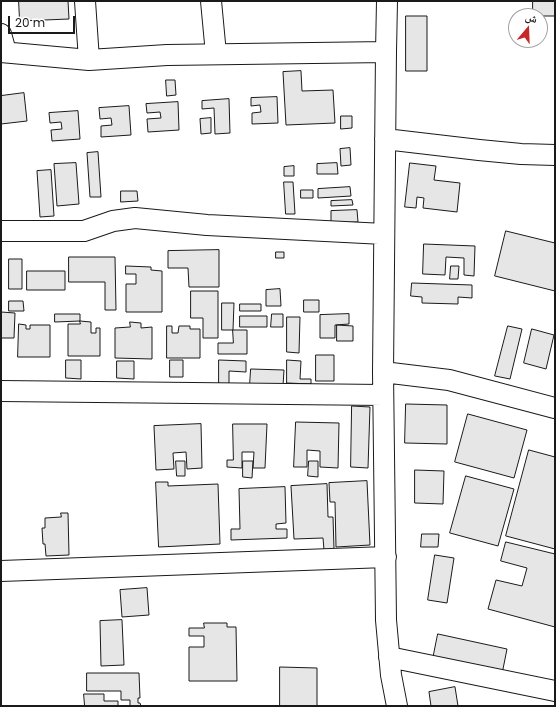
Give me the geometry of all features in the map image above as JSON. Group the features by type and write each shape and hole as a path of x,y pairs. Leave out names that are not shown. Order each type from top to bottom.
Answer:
{"street":[{"path":"85,1 89,60"},
{"path":"212,1 216,54"},
{"path":"387,1 383,372 386,620 391,674 397,706"},
{"path":"3,46 89,60 168,55 386,52"},
{"path":"385,139 521,154 555,155"},
{"path":"1,231 84,231 113,221 135,218 206,225 384,234"},
{"path":"383,372 449,380 555,408"},
{"path":"1,391 383,395"},
{"path":"1,571 386,557"},
{"path":"390,657 555,692"}],"building":[{"path":"19,1 68,1 69,19 20,21"},
{"path":"533,1 555,1 555,16 548,16 548,8 533,8"},
{"path":"406,16 427,16 427,71 406,71"},
{"path":"301,71 302,91 333,90 335,123 286,125 283,72"},
{"path":"166,80 175,80 176,95 167,96"},
{"path":"24,93 27,121 1,124 1,96"},
{"path":"277,97 278,123 252,124 252,113 261,112 260,105 251,106 251,98"},
{"path":"229,99 230,133 215,134 214,108 202,109 202,101"},
{"path":"178,102 179,130 148,132 147,119 161,118 160,112 147,113 146,104"},
{"path":"129,106 131,135 101,137 101,126 112,125 111,118 100,119 99,108"},
{"path":"78,111 80,139 52,141 51,130 62,129 61,122 50,123 49,113"},
{"path":"341,116 352,116 352,128 341,129"},
{"path":"211,118 211,133 201,134 200,119"},
{"path":"350,148 351,165 341,166 340,149"},
{"path":"98,152 101,197 90,197 87,153"},
{"path":"76,163 79,204 57,206 54,164"},
{"path":"337,163 338,174 317,174 317,164"},
{"path":"410,163 436,166 434,180 460,183 457,212 423,208 424,198 417,197 416,208 405,207"},
{"path":"294,166 294,176 284,176 284,167"},
{"path":"51,170 54,216 40,217 37,171"},
{"path":"284,182 293,182 295,214 286,214"},
{"path":"350,187 351,196 318,198 318,189"},
{"path":"301,190 313,190 313,198 301,198"},
{"path":"121,191 137,191 138,201 121,202"},
{"path":"352,200 353,205 331,206 331,201"},
{"path":"357,210 358,222 331,223 331,211"},
{"path":"506,231 555,243 555,291 495,276"},
{"path":"424,244 475,246 474,276 464,275 464,258 446,257 445,275 423,274"},
{"path":"219,250 219,287 189,287 188,268 168,268 168,251"},
{"path":"276,252 284,252 284,258 276,258"},
{"path":"69,257 115,257 116,310 105,310 105,282 69,282"},
{"path":"9,259 22,259 22,289 9,289"},
{"path":"126,266 151,267 151,270 162,271 162,312 126,312 126,284 136,284 136,274 126,274"},
{"path":"451,266 459,266 458,279 450,279"},
{"path":"27,271 65,271 65,290 27,290"},
{"path":"412,283 472,285 472,298 458,297 458,304 422,303 422,297 411,296"},
{"path":"280,289 281,306 266,306 266,290"},
{"path":"191,291 218,291 218,338 203,338 203,318 191,318"},
{"path":"304,300 319,300 319,312 304,312"},
{"path":"9,301 23,301 24,311 9,311"},
{"path":"222,303 234,303 233,330 222,330"},
{"path":"240,304 261,304 261,311 240,311"},
{"path":"1,312 15,313 14,338 1,338"},
{"path":"55,314 80,314 80,321 55,322"},
{"path":"272,314 283,314 283,327 271,327"},
{"path":"349,314 349,324 335,325 335,338 320,338 320,315"},
{"path":"240,316 267,316 267,327 240,327"},
{"path":"287,317 300,317 299,353 287,352"},
{"path":"80,321 91,322 91,333 96,333 96,328 100,328 100,356 68,356 68,324 80,324"},
{"path":"130,322 141,323 141,328 152,327 152,359 115,358 115,328 130,327"},
{"path":"19,324 26,325 26,329 30,329 30,325 50,325 50,357 18,357"},
{"path":"337,325 353,326 353,341 337,341"},
{"path":"167,326 172,326 172,333 178,333 179,326 190,326 190,329 200,329 200,358 167,358"},
{"path":"508,326 522,329 510,379 495,376"},
{"path":"532,329 554,335 546,369 524,363"},
{"path":"233,330 247,330 247,354 218,354 218,343 233,343"},
{"path":"316,355 334,355 334,381 316,381"},
{"path":"66,360 81,360 81,379 66,378"},
{"path":"170,360 183,360 183,377 170,377"},
{"path":"219,360 246,361 246,372 229,371 229,384 219,384"},
{"path":"287,360 301,361 300,379 311,379 311,384 287,383"},
{"path":"117,361 134,361 134,379 117,378"},
{"path":"251,369 284,370 283,386 250,385"},
{"path":"406,404 447,405 447,444 405,443"},
{"path":"352,406 370,407 368,468 351,467"},
{"path":"468,414 527,430 514,478 455,462"},
{"path":"296,422 339,423 338,468 320,467 320,451 307,450 307,467 294,467"},
{"path":"201,424 202,468 187,469 186,452 173,453 174,469 156,470 154,426"},
{"path":"233,424 267,424 265,468 253,468 254,452 242,452 242,468 227,467 227,460 233,460"},
{"path":"529,450 555,457 555,549 506,536"},
{"path":"176,461 185,461 185,476 177,476"},
{"path":"243,461 253,461 252,478 243,477"},
{"path":"309,461 318,461 318,477 308,476"},
{"path":"415,470 444,471 443,504 415,503"},
{"path":"466,476 514,489 498,546 450,533"},
{"path":"367,481 370,545 336,547 335,502 330,502 329,483"},
{"path":"156,482 168,482 168,486 218,484 220,544 159,547"},
{"path":"327,484 328,517 333,517 334,549 324,550 323,538 294,539 291,486"},
{"path":"285,487 286,523 276,524 276,529 287,529 287,538 231,540 231,529 240,529 239,489"},
{"path":"61,513 68,513 69,555 46,556 45,544 43,544 42,528 45,528 45,518 61,517"},
{"path":"422,534 439,534 438,547 421,547"},
{"path":"506,542 555,554 555,627 488,609 496,580 522,586 527,568 501,561"},
{"path":"435,555 454,558 447,603 428,600"},
{"path":"147,588 149,615 122,617 120,590"},
{"path":"122,620 124,665 101,666 100,621"},
{"path":"204,623 227,623 227,627 236,627 237,681 189,681 189,647 204,647 204,636 189,636 189,628 204,628"},
{"path":"438,634 507,649 502,674 433,659"},
{"path":"280,667 317,668 317,706 280,706"},
{"path":"87,673 139,673 140,698 138,698 138,703 140,703 141,706 130,706 130,700 121,700 121,691 87,691"},
{"path":"455,687 458,706 431,706 429,692"},
{"path":"84,694 104,694 104,701 118,701 118,706 85,706"}]}
